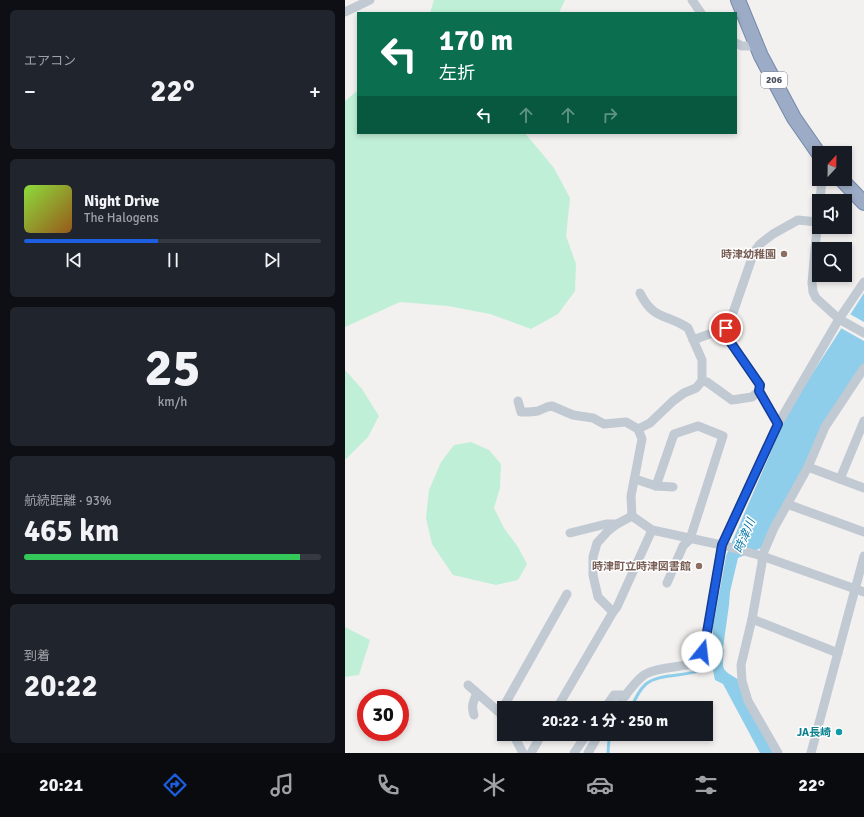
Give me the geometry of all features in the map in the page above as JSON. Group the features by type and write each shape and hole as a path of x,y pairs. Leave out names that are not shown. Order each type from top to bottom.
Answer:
{"highway":[{"name":"206","path":"738,0 757,46 794,118 813,146"},
{"path":"848,186 864,203"}],"street":[{"path":"345,12 370,0"},
{"path":"692,0 700,12"},
{"path":"737,44 742,46 757,46"},
{"path":"778,424 759,391 760,385 734,349 726,328 755,252 760,244 773,234 798,220 812,221"},
{"path":"816,234 812,283 813,292 816,298 839,319 864,333"},
{"path":"621,701 644,675 659,669 690,664 697,661 702,652 706,638 724,546 778,424 839,319 864,282"},
{"path":"638,429 650,423 673,401 696,388 702,381 702,360 688,328 654,312 646,304 640,293"},
{"path":"693,340 726,328"},
{"path":"778,753 748,701 742,681 741,665 752,619 762,556 774,528 808,467 825,427 864,368"},
{"path":"702,381 707,382 733,400 751,397 759,391"},
{"path":"518,401 521,412 538,411 552,406 573,415 593,418 604,424 626,422 638,429 642,439 631,496 632,516"},
{"path":"840,478 864,421"},
{"path":"657,486 674,434 698,426 723,436 689,539 683,546 667,583"},
{"path":"808,467 864,488"},
{"path":"635,480 657,486 673,487"},
{"path":"787,504 864,532"},
{"path":"613,612 598,597 593,575 593,557 597,543 608,531 632,516"},
{"path":"632,516 652,530 762,556 860,590"},
{"path":"570,533 606,524 617,524"},
{"path":"561,701 617,607 652,530"},
{"path":"811,753 838,652 860,590 864,556"},
{"path":"510,701 567,594"},
{"path":"752,619 838,652"},
{"path":"468,685 497,711"},
{"path":"474,715 472,708 477,693"},
{"path":"610,701 615,695 625,695"},
{"path":"517,741 523,753"},
{"path":"531,753 538,741"},
{"path":"574,753 582,741"},
{"path":"588,753 595,741"}],"green space":[{"path":"434,0 565,0 559,12 430,12"},
{"path":"357,91 357,134 526,134 554,168 570,198 566,236 576,264 575,291 558,314 531,329 490,314 448,306 400,302 345,327 345,101"},
{"path":"345,370 362,389 379,416 368,437 345,459"},
{"path":"471,442 489,450 501,464 500,488 494,508 504,528 518,547 527,564 518,580 496,585 453,575 432,544 426,518 429,490 441,462 454,445"},
{"path":"345,627 370,640 359,675 345,677"}],"water":[{"name":"時津川","path":"864,293 864,364 804,468 761,548 738,558 730,592 723,648 723,666 729,674 739,680 746,703 773,753 760,753 723,684 715,680 712,666 705,662 713,648 713,627 726,556 789,410"}],"pier":[{"path":"848,313 864,322 864,341 839,327"}],"waterway":[{"path":"634,701 641,689 646,684 658,678 688,674 701,670 709,661"},
{"path":"608,753 609,741"}],"place":[{"name":"時津幼稚園","path":"784,254"},
{"name":"時津町立時津図書館","path":"699,566"},
{"name":"JA長崎","path":"839,732"}],"route":[{"path":"702,652 706,638 722,545 778,424 759,391 760,385 737,354 731,343 726,328"}]}
